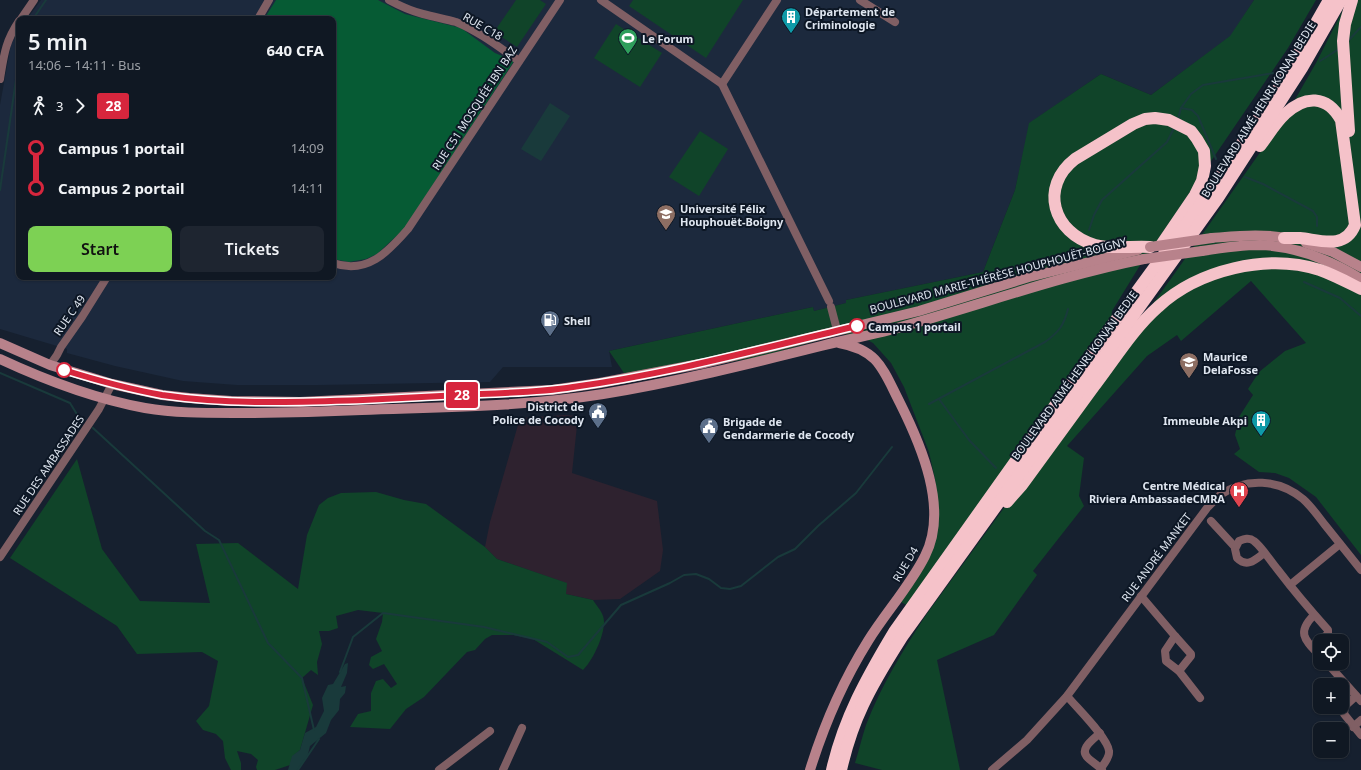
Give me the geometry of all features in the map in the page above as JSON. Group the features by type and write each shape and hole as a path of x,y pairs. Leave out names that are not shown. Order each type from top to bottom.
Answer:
{"highway":[{"name":"BOULEVARD AIMÉ HENRI KONAN BEDIE","path":"841,770 846,750 862,706 878,674 914,619 959,559 1218,198 1298,66 1329,0"},
{"name":"BOULEVARD AIMÉ HENRI KONAN BEDIE","path":"832,770 837,747 855,702 894,632 1113,324 1213,187 1281,84 1312,50 1341,0"},
{"path":"1352,0 1344,24 1343,41 1350,146 1356,197 1361,215"},
{"path":"1218,198 1289,110 1301,103 1311,100 1318,100 1331,106 1336,111 1340,120 1355,225 1353,232 1347,237 1336,242 1322,242 1300,238 1284,238"},
{"path":"1113,324 1117,310 1195,195 1202,181 1205,166 1204,151 1197,138 1191,131 1177,123 1163,118 1145,119 1133,124 1071,162 1060,174 1056,183 1054,194 1059,217 1073,235 1095,245 1150,247"},
{"path":"959,559 1022,485 1132,335 1158,307 1172,296 1187,286 1219,272 1264,263 1292,264 1318,269 1339,277 1361,289"}],"main road":[{"name":"BOULEVARD MARIE-THÉRÈSE HOUPHOUËT-BOIGNY","path":"0,343 50,366 112,384 162,395 189,398 231,401 300,402 552,390 600,383 690,366 919,311 1029,277 1150,247 1212,238 1259,235 1284,238 1312,244 1333,252 1361,267"},
{"name":"BOULEVARD MARIE-THÉRÈSE HOUPHOUËT-BOIGNY","path":"0,360 43,378 105,398 143,408 182,412 278,413 486,405 558,400 647,386 887,330 1007,294 1144,259 1235,246 1259,245 1284,247 1317,256 1345,269 1361,279"},
{"name":"RUE D4","path":"810,770 819,741 838,694 872,634 917,571 926,554 932,536 934,519 932,488 924,460 907,417 879,363 871,355 861,349 833,342"}],"street":[{"path":"23,16 34,0"},
{"path":"260,16 269,0"},
{"name":"RUE C18","path":"389,0 404,8 455,22 498,46 519,61"},
{"name":"RUE C51 MOSQUÉE IBN BAZ","path":"336,264 348,267 366,264 378,258 393,246 408,229 560,0"},
{"path":"601,0 722,84 830,304 837,330"},
{"path":"722,84 777,0"},
{"path":"860,0 895,22"},
{"path":"0,79 6,45 16,26"},
{"name":"RUE C 49","path":"50,366 61,346 82,317 105,280"},
{"name":"RUE DES AMBASSADES","path":"0,556 61,468 99,409 112,384"},
{"name":"RUE ANDRÉ MANKET","path":"992,770 1027,740 1067,696 1207,508 1220,495 1245,484 1260,482 1273,484 1297,494 1310,505 1361,570"},
{"path":"1211,521 1235,547"},
{"path":"1264,553 1254,561 1245,563 1237,558 1235,554 1235,547 1239,541 1244,539 1253,540 1264,553 1328,632 1311,646 1305,637 1304,632 1305,625 1314,615"},
{"path":"1290,585 1340,544"},
{"path":"1141,596 1192,654 1179,671"},
{"path":"1175,636 1167,647 1165,656 1166,662 1179,671 1200,698"},
{"path":"1333,670 1359,698 1348,703 1344,710 1346,718 1361,735"},
{"path":"1067,696 1100,733 1110,753 1102,769 1086,756 1084,752 1085,747 1100,733"},
{"path":"1353,726 1361,720"},
{"path":"503,770 522,728"},
{"path":"439,770 490,731"}],"shaded area":[{"name":"Université Félix Houphouët-Boigny","path":"41,0 1254,0 1231,36 1151,95 1101,74 1030,123 1015,190 983,272 846,300 846,303 814,311 813,307 609,351 612,367 503,367 490,382 318,385 237,385 183,381 115,366 67,353 67,349 0,329 0,105 11,44 16,35 16,280 336,280 336,16 29,16"},
{"path":"550,103 570,116 541,161 521,149"},
{"path":"565,415 578,416 572,473 657,501 663,550 660,571 620,599 593,600 566,594 566,583 497,559 485,547 490,522 520,418"},
{"path":"348,663 347,673 341,687 346,686 345,693 340,699 339,710 331,720 326,733 310,746 307,758 298,770 288,770 292,756 300,750 305,733 316,727 324,711 322,698 328,685 333,684 345,664"}],"green space":[{"path":"276,0 378,0 405,14 461,28 495,53 514,61 404,229 377,254 366,259 349,262 336,260 336,16 266,16"},
{"path":"516,0 540,0 546,4 517,47 494,32"},
{"path":"633,0 743,0 706,58 629,6"},
{"path":"1254,0 1316,0 1288,48 1139,267 1112,311 1111,319 908,606 901,602 918,578 937,501 935,479 929,452 904,387 891,363 873,343 860,336 841,334 760,357 628,379 609,351 813,307 814,311 846,303 846,300 983,272 1015,190 1029,123 1101,74 1151,95 1230,36"},
{"path":"1348,0 1361,0 1361,555 1316,497 1289,478 1275,473 1259,472 1234,454 1240,449 1235,435 1239,417 1253,395 1248,389 1259,372 1285,351 1306,343 1251,281 1181,341 1177,335 1147,356 1067,446 1084,458 1079,496 1084,506 1033,571 1037,575 994,635 937,660 960,770 882,770 855,763 866,725 878,696 917,628 1170,280 1285,117 1316,63"},
{"name":"Le Forum","path":"616,24 662,53 640,87 594,58"},
{"path":"700,131 728,149 699,196 669,177"},
{"path":"77,459 102,549 140,601 210,603 196,544 238,543 298,589 307,535 319,505 328,498 341,493 376,492 404,500 426,504 485,547 497,559 567,583 566,594 593,600 600,610 604,622 602,636 591,660 583,670 533,639 513,635 492,635 485,639 475,650 467,652 424,697 406,709 390,729 350,727 358,714 371,711 371,693 376,681 383,679 391,688 397,684 384,664 373,669 369,665 371,657 382,651 376,639 382,622 383,613 358,610 336,616 338,628 329,631 319,631 322,644 317,662 318,675 311,670 302,678 313,705 300,750 293,756 290,765 275,770 257,770 256,767 258,760 251,754 237,751 241,763 241,770 231,770 225,758 223,741 216,734 203,730 196,721 209,706 218,661 202,652 137,654 117,626 10,558"}],"waterway":[{"path":"35,16 46,0"},
{"path":"1348,41 1361,27"},
{"path":"1320,61 1339,49"},
{"path":"1178,119 1181,108 1191,94 1203,85 1273,73"},
{"path":"0,190 16,80"},
{"path":"1181,108 1192,110 1198,116 1216,159"},
{"path":"1089,230 1094,215 1102,200 1167,142 1174,128"},
{"path":"1245,177 1263,184 1313,211 1317,217 1317,226"},
{"path":"1304,282 1340,298 1361,316"},
{"path":"929,404 1045,342 1060,328 1065,320 1068,309"},
{"path":"0,373 70,403 78,416"},
{"path":"939,399 969,440 996,468"},
{"path":"93,428 205,531 219,540 268,643 302,678 314,730"},
{"path":"340,672 353,637 383,613 484,627 547,642 568,657 578,655 621,605 670,583 684,575 696,574 709,579 721,588 730,589 741,586 778,557 795,549 818,526 856,493 892,447"},
{"path":"298,770 319,739"}],"bus line":[{"name":"28","path":"64,370 112,384 162,395 231,401 300,402 528,392 572,388 705,363 857,326"}],"place":[{"name":"Département de Criminologie","path":"791,34"},
{"name":"Le Forum","path":"628,55"},
{"name":"Université Félix Houphouët-Boigny","path":"666,231"},
{"name":"Campus 1 portail","path":"857,326"},
{"name":"Shell","path":"550,337"},
{"name":"Maurice DelaFosse","path":"1189,379"},
{"name":"District de Police de Cocody","path":"598,429"},
{"name":"Immeuble Akpi","path":"1261,437"},
{"name":"Brigade de Gendarmerie de Cocody","path":"709,444"},
{"name":"Centre Médical Riviera AmbassadeCMRA","path":"1239,508"}]}
